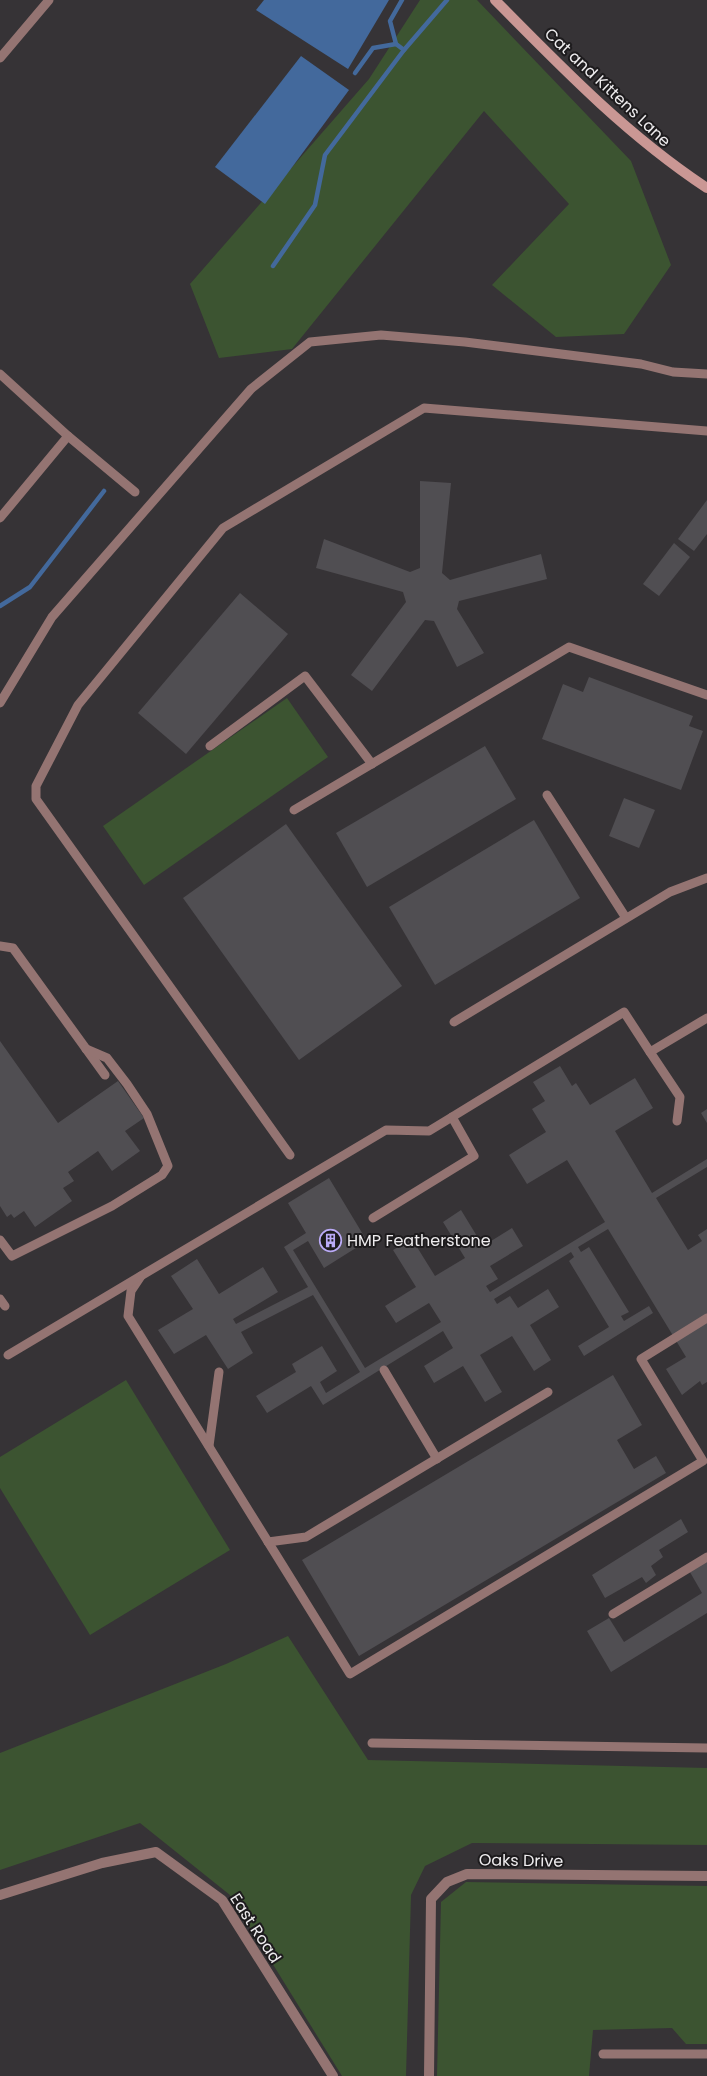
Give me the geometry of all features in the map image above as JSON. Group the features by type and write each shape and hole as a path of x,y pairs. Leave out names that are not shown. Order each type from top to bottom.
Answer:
{"street":[{"name":"Cat and Kittens Lane","path":"495,0 570,76 614,116 672,165 707,188"},
{"name":"East Road","path":"0,1894 102,1863 156,1852 222,1900 333,2076"},
{"name":"Oaks Drive","path":"429,2076 431,1899 447,1882 467,1874 707,1876"}],"lane":[{"path":"0,58 49,0"},
{"path":"0,703 52,617 251,389 310,342 382,336 475,343 641,364 673,372 707,374"},
{"path":"0,374 68,436 135,492"},
{"path":"290,1155 36,799 36,786 78,705 223,528 424,408 707,431"},
{"path":"0,518 68,436"},
{"path":"294,810 569,647 707,695"},
{"path":"210,746 305,676 372,764"},
{"path":"547,795 626,918"},
{"path":"454,1022 670,892 707,878"},
{"path":"0,946 13,948 105,1075"},
{"path":"8,1355 386,1130 429,1131 624,1012 680,1097 677,1121"},
{"path":"650,1052 707,1018"},
{"path":"0,1240 12,1256 112,1206 162,1176 168,1166 146,1114 127,1084 107,1058 86,1049"},
{"path":"373,1218 474,1156 452,1117"},
{"path":"141,1276 131,1290 128,1316 350,1674 703,1461 640,1359 707,1318"},
{"path":"384,1370 437,1459"},
{"path":"209,1446 219,1372"},
{"path":"268,1542 306,1537 548,1392"},
{"path":"613,1614 707,1557"},
{"path":"372,1743 707,1748"},
{"path":"603,2054 707,2054"}],"green space":[{"path":"420,0 477,0 631,161 671,265 624,334 556,337 492,285 569,204 484,111 292,349 219,358 190,284 369,79"},
{"path":"287,698 328,757 144,885 103,826"},
{"path":"126,1380 230,1550 90,1635 0,1488 0,1457"},
{"path":"288,1636 368,1760 707,1768 707,1845 472,1843 425,1866 411,1895 406,2076 342,2076 230,1895 140,1823 0,1870 0,1753 226,1664"},
{"path":"466,1882 707,1886 707,2044 686,2044 672,2028 593,2030 589,2076 437,2076 441,1902"}],"water":[{"path":"264,0 389,0 348,69 256,10"},
{"path":"301,56 349,90 265,204 215,167"}],"building":[{"path":"420,481 451,483 442,573 450,580 541,554 547,579 459,601 457,609 484,653 457,667 434,621 425,620 372,691 351,675 406,602 403,592 316,568 324,539 410,572 420,568"},
{"path":"707,500 707,534 694,551 678,539"},
{"path":"674,543 690,557 659,596 643,584"},
{"path":"240,593 288,634 186,754 138,713"},
{"path":"589,677 693,716 689,726 703,731 681,790 542,739 563,684 583,692"},
{"path":"485,746 516,799 367,887 336,833"},
{"path":"624,798 655,810 639,848 609,836"},
{"path":"534,820 580,898 435,985 389,907"},
{"path":"286,824 402,986 299,1060 183,898"},
{"path":"0,1041 58,1123 118,1081 144,1118 125,1131 140,1151 112,1171 98,1151 68,1172 74,1181 63,1188 72,1201 35,1227 24,1211 14,1218 11,1214 7,1217 0,1206"},
{"name":"HMP Featherstone","path":"560,1066 572,1086 576,1083 590,1105 635,1078 653,1108 615,1131 652,1193 707,1159 707,1167 656,1198 688,1250 702,1241 698,1235 707,1229 707,1382 702,1385 700,1381 682,1395 666,1369 686,1357 608,1229 578,1247 581,1252 589,1247 629,1312 621,1316 624,1321 649,1306 653,1313 584,1356 578,1346 609,1327 569,1261 574,1257 571,1252 494,1299 497,1304 510,1296 518,1308 548,1289 559,1307 530,1325 551,1360 534,1371 512,1336 480,1355 502,1392 485,1402 463,1366 434,1383 424,1366 453,1348 443,1331 323,1405 311,1386 267,1413 256,1396 296,1372 292,1364 322,1346 337,1371 320,1382 326,1393 360,1372 313,1295 241,1332 253,1353 228,1369 206,1335 174,1354 158,1330 193,1309 171,1276 197,1259 219,1294 263,1267 278,1292 233,1319 236,1324 308,1287 284,1247 306,1233 288,1203 329,1178 367,1241 324,1268 308,1241 293,1250 365,1368 441,1322 429,1303 396,1323 385,1306 416,1287 393,1250 412,1239 435,1276 465,1258 443,1222 461,1210 483,1246 512,1228 523,1246 490,1266 498,1279 486,1286 490,1292 605,1222 567,1160 527,1184 509,1155 546,1132 532,1109 545,1101 533,1082"},
{"path":"707,1109 707,1123 701,1113"},
{"path":"613,1375 642,1425 617,1440 634,1469 656,1456 666,1473 359,1656 302,1560"},
{"path":"681,1519 688,1532 659,1550 663,1557 651,1566 656,1575 646,1583 642,1577 605,1598 592,1575"},
{"path":"707,1559 707,1613 611,1672 587,1631 609,1618 624,1642 702,1593 687,1567"}],"waterway":[{"path":"402,0 390,21 396,44 404,50"},
{"path":"273,266 315,205 325,155 404,50 447,0"},
{"path":"355,73 373,48 396,44"},
{"path":"0,606 30,587 104,491"}],"place":[{"name":"HMP Featherstone","path":"331,1240"}]}
